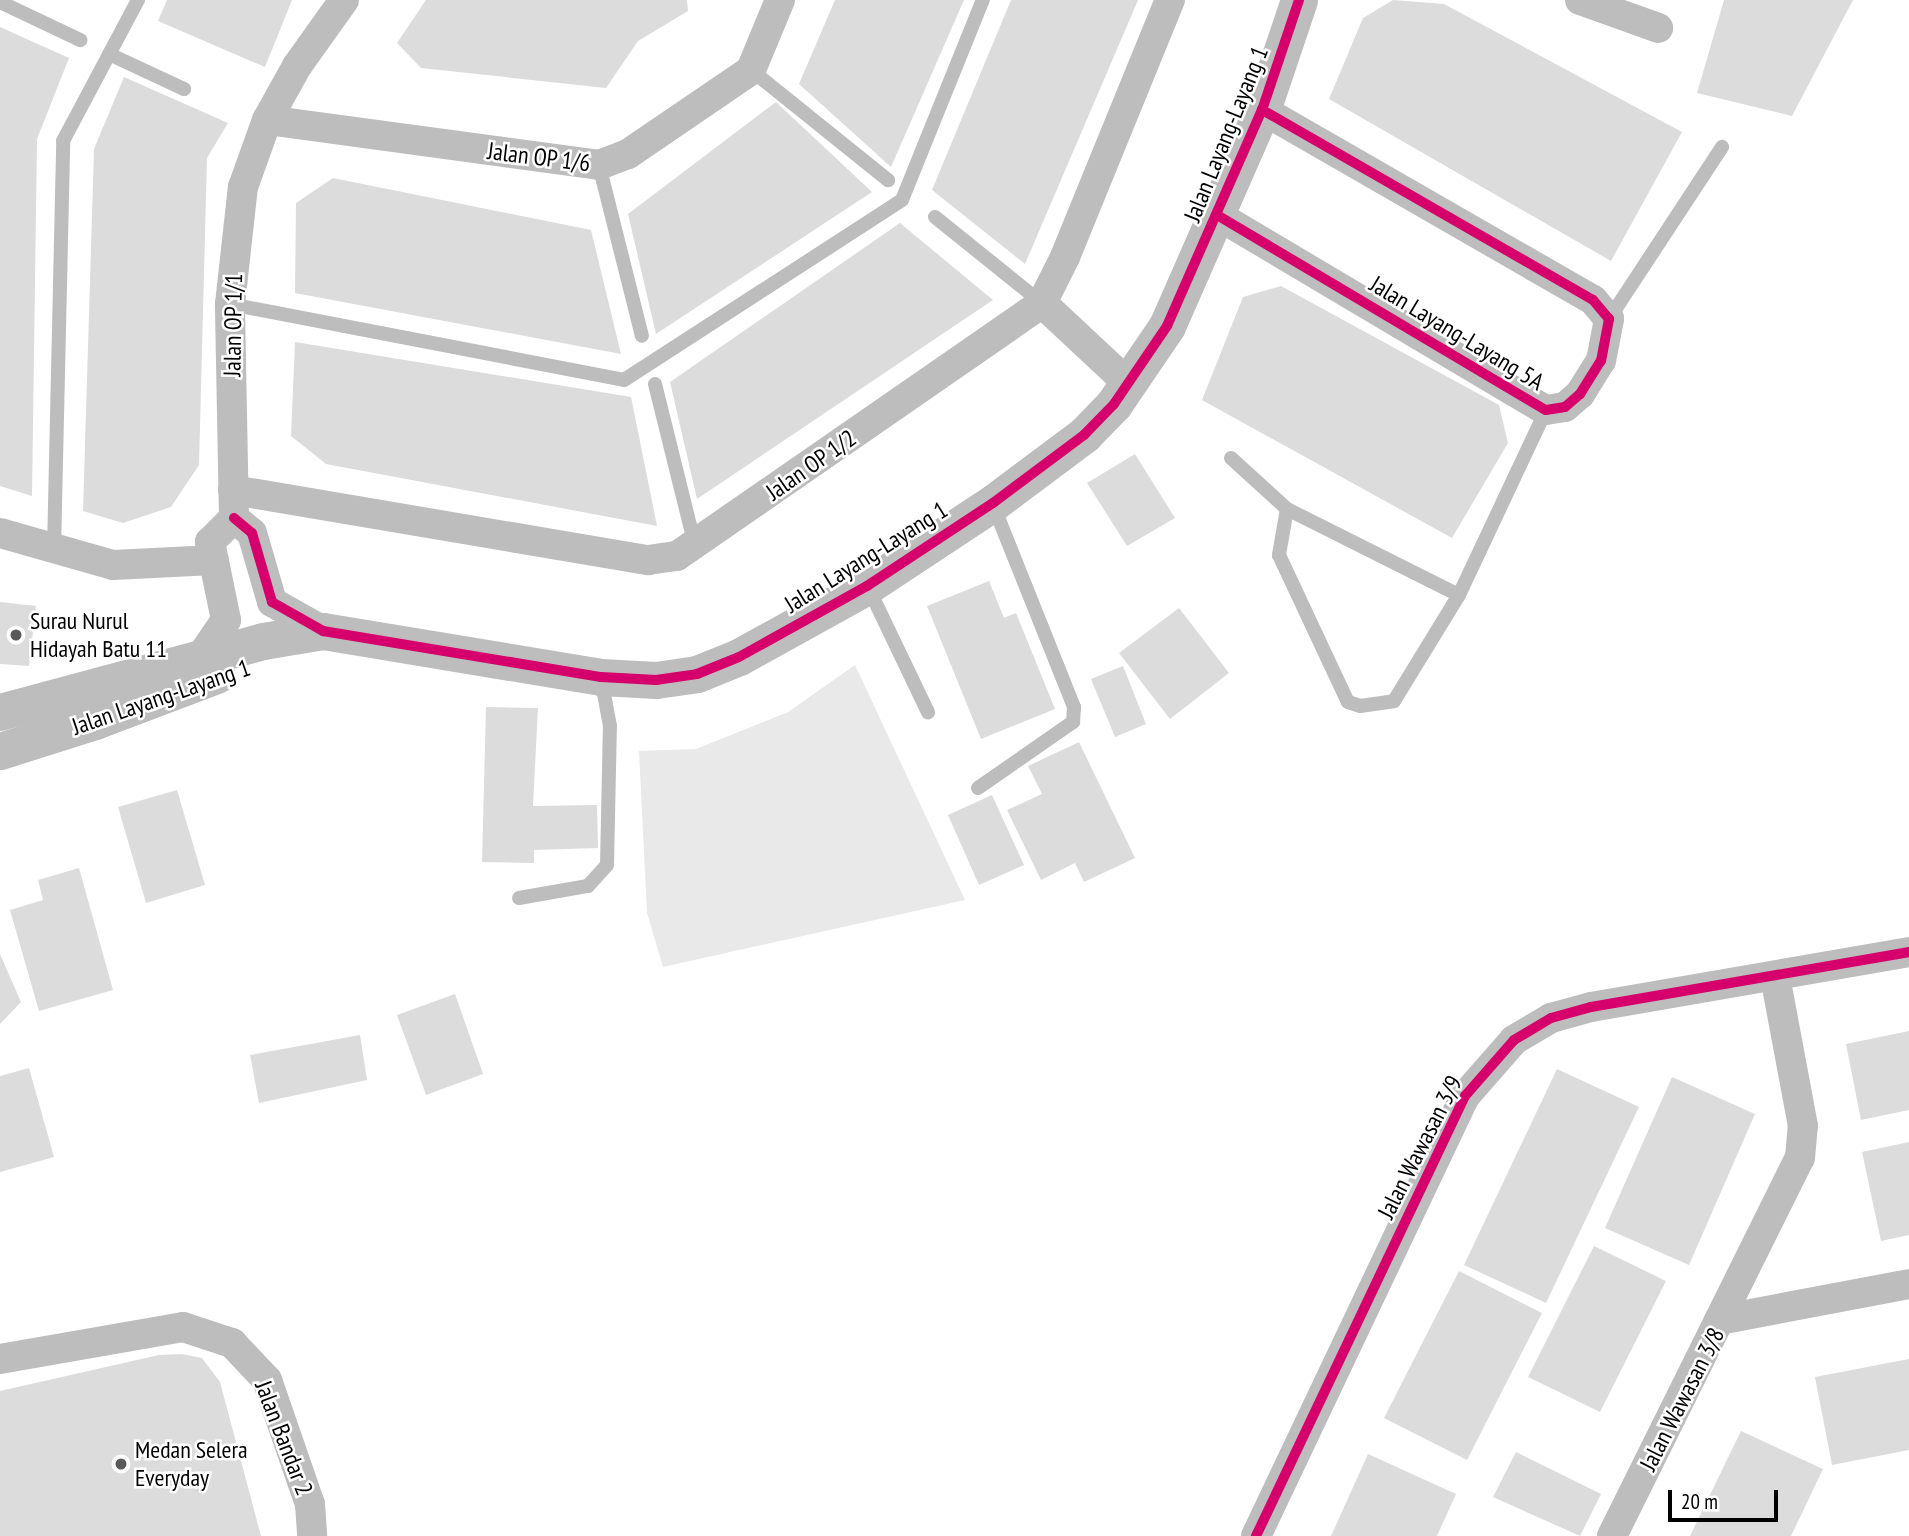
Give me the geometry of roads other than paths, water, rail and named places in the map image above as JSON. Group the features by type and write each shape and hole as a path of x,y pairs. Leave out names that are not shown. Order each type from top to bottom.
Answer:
{"street":[{"name":"Jalan OP 1/1","path":"234,504 230,304 243,187 267,120 297,66 344,0"},
{"path":"751,70 780,0"},
{"name":"Jalan OP 1/2","path":"234,504 648,560 677,556 1042,303 1065,257 1170,0"},
{"name":"Jalan Layang-Layang 1","path":"234,504 252,533 272,602 323,631 601,677 656,680 697,674 739,657 867,586 993,503 1084,435 1129,384 1167,326 1217,215 1262,110 1299,0"},
{"path":"1580,0 1658,28"},
{"name":"Jalan OP 1/6","path":"267,120 599,165 628,153 751,70"},
{"path":"1262,110 1593,300 1609,319"},
{"name":"Jalan Layang-Layang 5A","path":"1217,215 1546,410 1565,407 1580,394 1601,360 1609,319"},
{"path":"1042,303 1129,384"},
{"path":"200,658 226,620 210,542 234,504"},
{"path":"0,533 54,551 113,565 214,559"},
{"name":"Jalan Layang-Layang 1","path":"0,712 200,658 323,631"},
{"name":"Jalan Layang-Layang 1","path":"0,751 95,721 236,668 330,651 364,639"},
{"name":"Jalan Wawasan 3/9","path":"1256,1536 1465,1096 1487,1067 1514,1040 1551,1018 1591,1007 1909,952"},
{"path":"1719,1320 1800,1158 1803,1126 1775,977"},
{"name":"Jalan Wawasan 3/8","path":"1612,1536 1719,1320 1909,1284"},
{"name":"Jalan Bandar 2","path":"0,1359 183,1327 232,1343 267,1380 310,1504 312,1536"}],"lane":[{"path":"54,551 63,141 138,0"},
{"path":"230,304 624,380 902,200 984,0"},
{"path":"0,2 80,40"},
{"path":"109,54 184,89"},
{"path":"751,70 888,180"},
{"path":"1609,319 1722,147"},
{"path":"599,165 642,336"},
{"path":"935,217 1042,303"},
{"path":"654,384 695,546"},
{"path":"1287,509 1279,555 1348,702 1360,706 1394,701 1459,595 1546,410"},
{"path":"1231,458 1287,509 1459,595"},
{"path":"978,788 1073,722 1074,707 993,503"},
{"path":"867,586 928,712"},
{"path":"519,898 587,886 607,865 610,726 601,677"}],"place":[{"name":"Surau Nurul Hidayah Batu 11","path":"16,635"},
{"name":"Medan Selera Everyday","path":"121,1464"}]}
